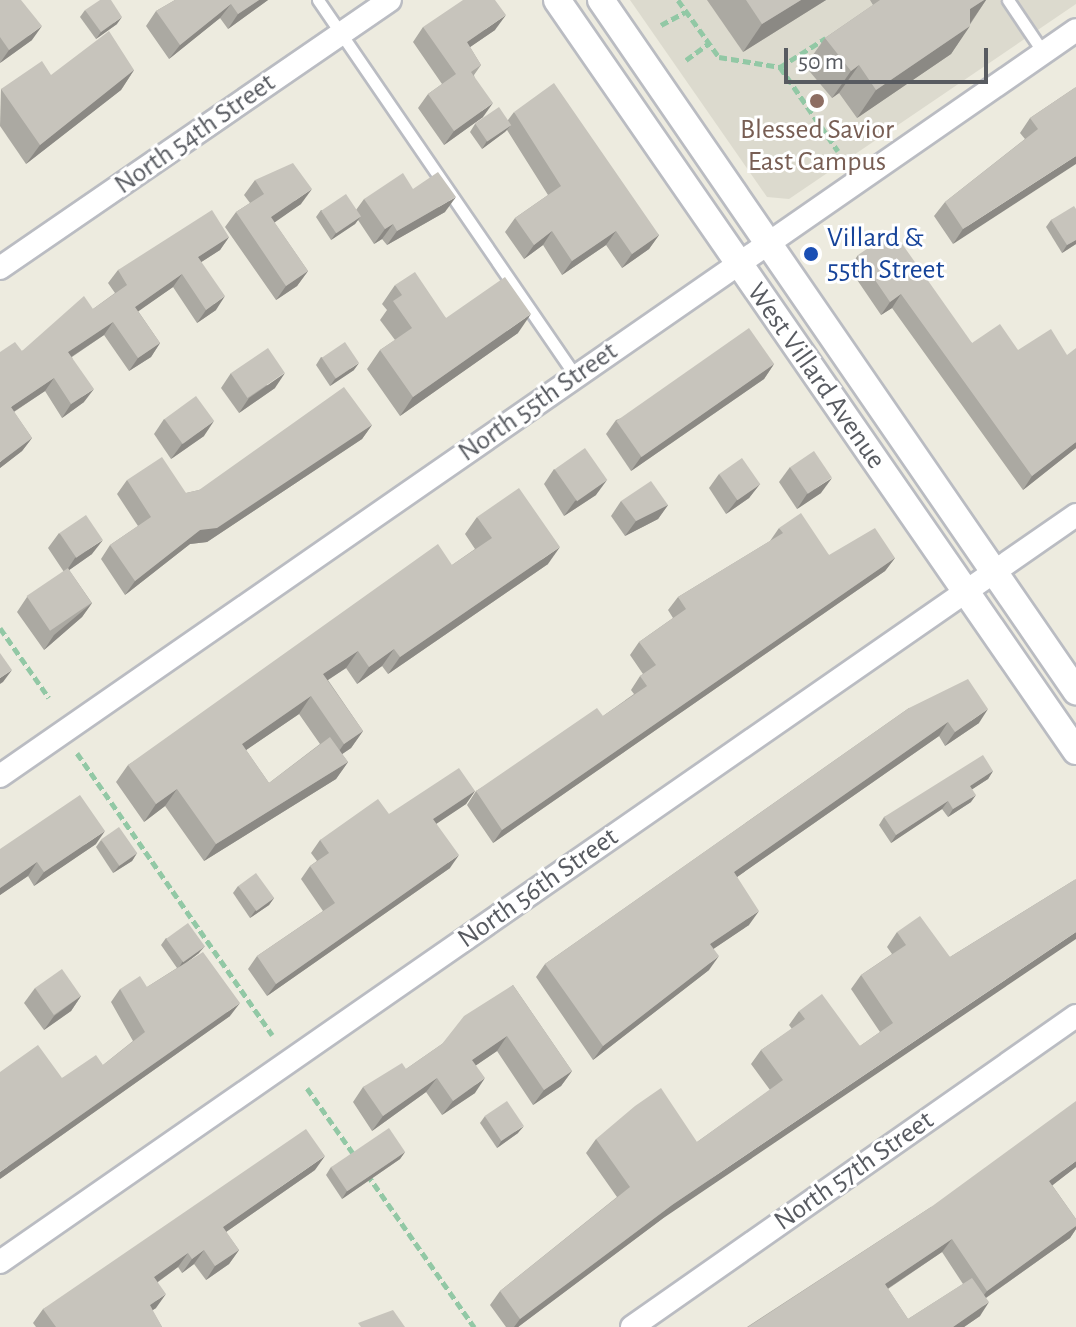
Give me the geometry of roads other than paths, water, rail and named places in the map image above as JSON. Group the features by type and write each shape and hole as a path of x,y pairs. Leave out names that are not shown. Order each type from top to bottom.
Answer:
{"street":[{"name":"North 54th Street","path":"0,268 390,0"},
{"name":"West Villard Avenue","path":"557,0 1076,751"},
{"name":"West Villard Avenue","path":"601,0 1076,691"},
{"name":"North 55th Street","path":"0,776 1076,30"},
{"name":"North 56th Street","path":"0,1262 1076,515"},
{"name":"North 57th Street","path":"632,1327 1076,1016"}],"lane":[{"path":"318,0 575,376"},
{"path":"1008,0 1043,52"}],"place":[{"name":"Blessed Savior East Campus","path":"817,101"},
{"name":"Villard & 55th Street","path":"811,254"}]}
